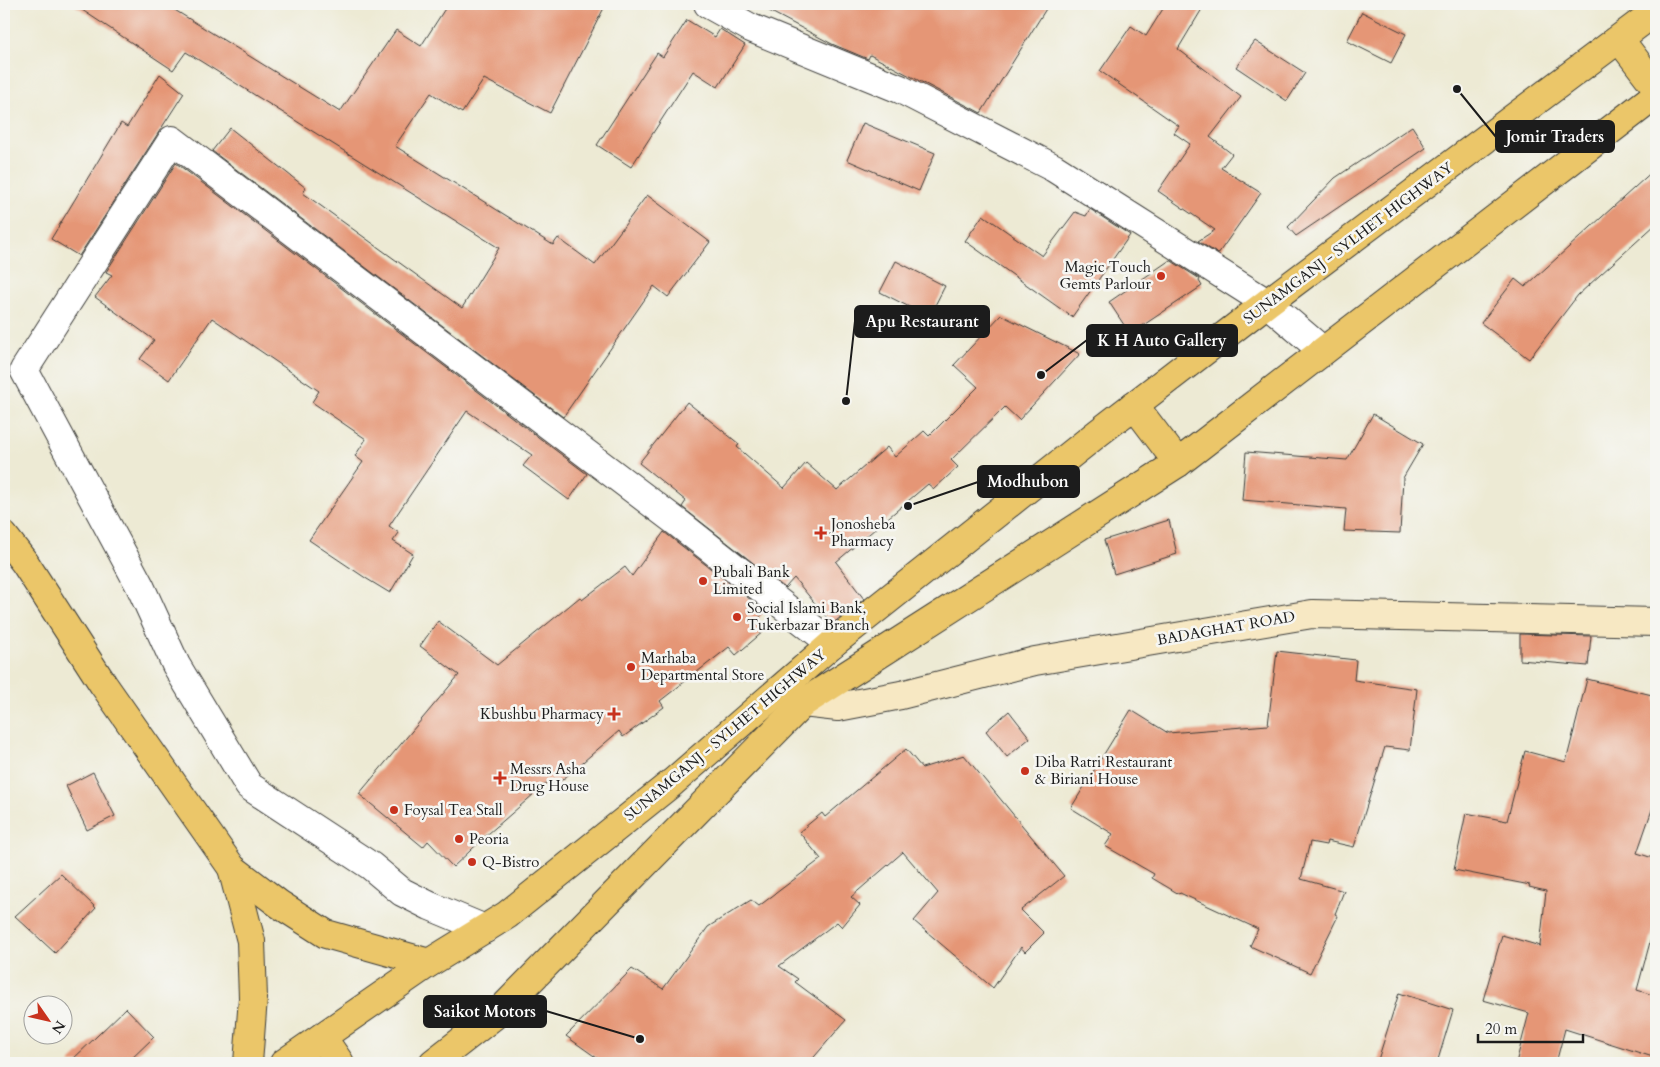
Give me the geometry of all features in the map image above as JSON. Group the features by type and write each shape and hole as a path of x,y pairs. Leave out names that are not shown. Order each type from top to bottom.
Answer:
{"main road":[{"name":"SUNAMGANJ - SYLHET HIGHWAY","path":"284,1063 429,963 507,915 673,782 832,644 1134,406 1267,303 1620,40 1656,11"},
{"path":"1620,40 1656,87"},
{"name":"SUNAMGANJ - SYLHET HIGHWAY","path":"433,1063 500,1011 803,703 1178,463 1656,95"},
{"path":"1134,406 1178,463"},
{"path":"4,536 25,563 103,684 232,868 279,904 326,934 429,963"},
{"name":"BADAGHAT ROAD","path":"803,703 838,707 901,694 1034,660 1312,614 1656,622"},
{"path":"777,690 803,703"},
{"path":"232,868 251,941 252,998 248,1063"},
{"path":"322,1037 340,1063"}],"street":[{"path":"708,4 751,28 900,89 1054,168 1267,303 1323,351"},
{"path":"485,929 402,892 371,866 249,786 176,665 140,586 24,370 172,140 678,523 832,644"}],"building":[{"path":"73,4 165,4 340,112 396,30 421,46 448,4 606,4 550,113 484,79 462,113 431,93 395,146 553,245 558,238 595,265 647,195 710,242 668,297 654,286 563,417 212,151 230,128 306,188 303,193 462,308 499,248 186,52 173,70"},
{"path":"756,4 1049,4 981,113 870,55 868,59 832,44"},
{"path":"1166,4 1205,4 1178,49 1241,97 1210,137 1232,154 1221,168 1261,193 1218,254 1198,241 1215,230 1158,191 1190,144 1174,133 1179,126 1100,71 1131,26 1146,36"},
{"path":"1362,12 1406,34 1391,63 1347,41"},
{"path":"687,20 715,37 720,29 745,45 718,87 693,71 631,167 597,145 657,53 663,57"},
{"path":"1255,41 1305,73 1287,101 1236,67"},
{"path":"160,74 184,93 79,256 51,239 121,123 127,127"},
{"path":"863,123 935,153 919,191 847,160"},
{"path":"1412,126 1426,148 1296,236 1288,227 1335,178"},
{"path":"176,163 587,474 569,500 523,466 532,455 467,411 389,526 399,533 393,541 413,554 390,593 309,540 363,462 355,456 366,439 312,402 319,391 212,318 169,380 140,359 154,340 95,297 112,275 106,272"},
{"path":"1656,168 1656,224 1578,295 1529,359 1481,323 1515,279 1525,287"},
{"path":"1090,209 1130,235 1072,317 965,241 983,215 1042,256 1075,212 1086,216"},
{"path":"1170,260 1200,279 1199,281 1202,286 1130,334 1109,302"},
{"path":"896,261 945,286 929,317 880,292"},
{"path":"1001,315 1080,354 1019,420 1005,407 951,460 958,467 934,489 928,484 836,562 864,599 832,624 794,578 785,588 682,507 686,501 639,463 687,402 739,444 737,447 784,488 806,463 837,490 887,447 895,457 924,431 929,436 978,387 954,365"},
{"path":"1373,414 1423,444 1403,478 1400,533 1344,531 1346,509 1242,500 1246,452 1347,460"},
{"path":"1169,520 1177,554 1114,574 1104,540"},
{"path":"664,532 765,611 756,621 764,631 736,655 729,647 660,701 664,707 623,737 619,731 555,786 550,780 453,867 428,841 423,847 359,794 459,675 420,646 438,621 497,665 580,597 582,600 625,567 632,576"},
{"path":"1520,634 1591,636 1588,666 1520,660"},
{"path":"1277,651 1356,660 1354,680 1417,689 1410,750 1385,747 1354,847 1327,841 1326,845 1310,842 1301,879 1344,891 1335,914 1338,916 1310,973 1250,946 1258,929 1179,894 1152,878 1154,874 1105,846 1113,834 1071,808 1131,710 1168,733 1268,725"},
{"path":"1587,679 1656,696 1656,798 1637,853 1656,859 1656,920 1637,990 1656,996 1656,1058 1565,1029 1556,1063 1516,1063 1529,1013 1483,1000 1502,935 1540,946 1546,891 1529,887 1530,885 1454,870 1466,813 1507,821 1525,751 1566,762"},
{"path":"1009,711 1030,738 1007,757 986,731"},
{"path":"906,749 922,768 964,755 1064,876 1021,910 1044,933 1025,952 1021,947 993,988 914,921 938,893 903,852 851,897 860,905 842,927 837,922 779,966 798,979 795,982 846,1020 809,1063 604,1063 566,1036 632,969 663,989 708,927 751,900 759,906 821,859 799,832 822,813 825,817"},
{"path":"93,772 115,816 87,830 66,786"},
{"path":"61,874 96,908 55,953 15,916"},
{"path":"1399,993 1453,1010 1437,1063 1377,1063"},
{"path":"126,1008 154,1037 127,1063 69,1063"}],"place":[{"name":"Jomir Traders","path":"1457,89"},
{"name":"Magic Touch Gemts Parlour","path":"1161,276"},
{"name":"K H Auto Gallery","path":"1041,375"},
{"name":"Apu Restaurant","path":"846,401"},
{"name":"Modhubon","path":"908,506"},
{"name":"Jonosheba Pharmacy","path":"821,533"},
{"name":"Pubali Bank Limited","path":"703,581"},
{"name":"Social Islami Bank, Tukerbazar Branch","path":"737,617"},
{"name":"Marhaba Departmental Store","path":"631,667"},
{"name":"Kbushbu Pharmacy","path":"614,714"},
{"name":"Diba Ratri Restaurant & Biriani House","path":"1025,771"},
{"name":"Messrs Asha Drug House","path":"500,778"},
{"name":"Foysal Tea Stall","path":"394,810"},
{"name":"Peoria","path":"459,839"},
{"name":"Q-Bistro","path":"472,862"},
{"name":"Saikot Motors","path":"640,1039"}]}
